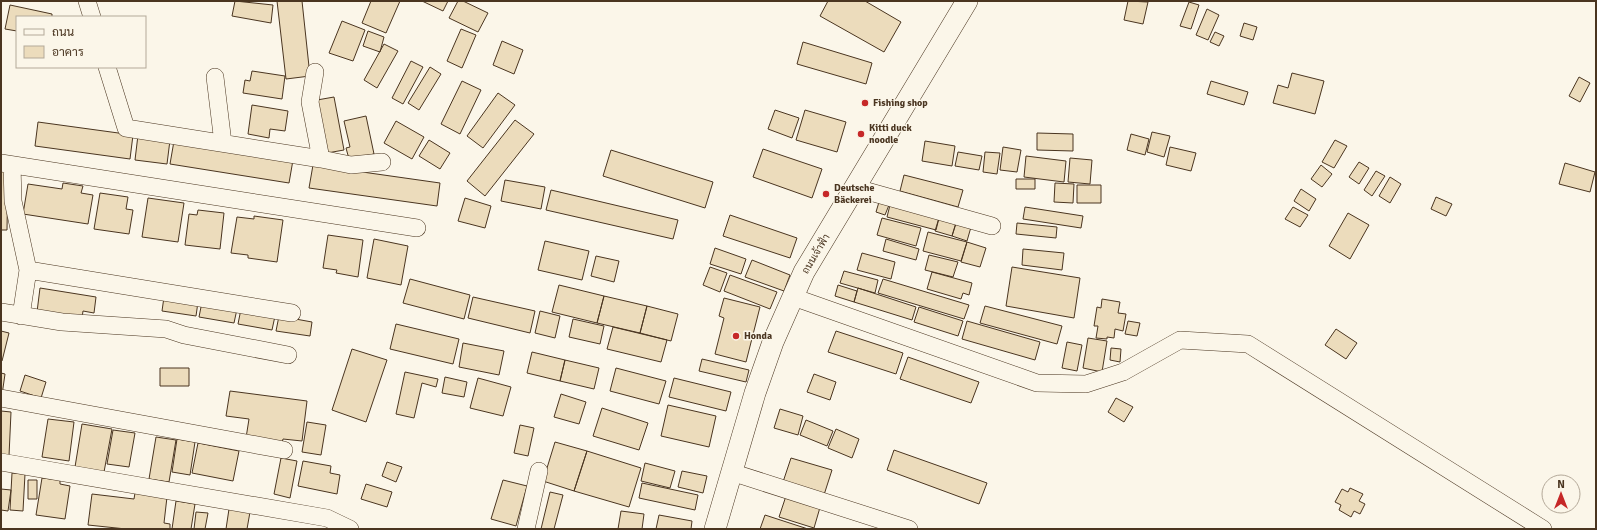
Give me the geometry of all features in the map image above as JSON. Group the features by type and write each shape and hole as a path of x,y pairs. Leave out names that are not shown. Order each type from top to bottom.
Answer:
{"main road":[{"name":"ถนนเจ้าฟ้า","path":"715,529 731,472 773,342 804,272 856,188 967,1"}],"street":[{"path":"87,1 92,16"},
{"path":"107,68 126,128 321,159 351,166 382,162"},
{"path":"315,72 310,102 321,159"},
{"path":"215,77 223,143"},
{"path":"21,316 28,270 13,201 7,164 417,228"},
{"path":"856,188 992,226"},
{"path":"28,270 292,312"},
{"path":"793,297 1038,383 1086,384 1123,372 1180,340 1248,344 1543,529"},
{"path":"1,312 62,322 166,329 184,335 288,355"},
{"path":"1,398 284,450"},
{"path":"1,462 327,518 350,529"},
{"path":"526,529 539,471"},
{"path":"731,472 910,529"}],"building":[{"path":"235,1 273,5 271,23 232,16"},
{"path":"277,1 302,1 310,76 286,79"},
{"path":"371,1 400,1 386,33 362,23"},
{"path":"422,1 448,1 443,11"},
{"path":"458,1 463,1 488,13 478,32 449,18"},
{"path":"828,1 865,1 901,22 884,52 820,16"},
{"path":"1128,1 1148,2 1143,24 1124,20"},
{"path":"1189,2 1199,5 1191,29 1180,26"},
{"path":"10,5 52,14 52,16 16,16 16,31 5,29"},
{"path":"1207,9 1219,15 1208,40 1196,35"},
{"path":"342,21 365,30 353,61 329,53"},
{"path":"1244,23 1257,27 1253,40 1240,36"},
{"path":"461,29 476,35 462,68 447,61"},
{"path":"368,31 384,37 380,52 363,46"},
{"path":"1215,32 1224,36 1219,46 1210,42"},
{"path":"502,41 523,50 514,74 493,65"},
{"path":"803,42 872,63 866,84 797,64"},
{"path":"384,44 398,51 377,88 364,80"},
{"path":"411,61 423,67 403,104 392,98"},
{"path":"430,67 441,74 419,110 408,103"},
{"path":"252,71 285,76 282,99 243,93 245,80 250,81"},
{"path":"1292,73 1324,81 1315,114 1273,103 1278,85 1288,88"},
{"path":"1579,77 1590,83 1580,102 1569,96"},
{"path":"462,81 481,90 460,134 441,124"},
{"path":"1211,81 1248,92 1244,105 1207,94"},
{"path":"498,93 515,105 483,148 467,136"},
{"path":"334,97 344,150 327,153 317,100"},
{"path":"252,105 288,111 285,131 270,129 269,138 248,134"},
{"path":"775,110 799,118 792,138 768,129"},
{"path":"805,110 846,122 837,152 796,140"},
{"path":"366,116 374,154 349,159 346,148 350,147 344,121"},
{"path":"515,120 534,134 485,196 467,181"},
{"path":"396,121 424,137 412,159 384,143"},
{"path":"38,122 133,135 130,159 35,146"},
{"path":"1152,132 1170,136 1164,157 1147,152"},
{"path":"1037,133 1073,134 1073,151 1037,150"},
{"path":"1131,134 1149,139 1145,155 1127,150"},
{"path":"138,135 170,140 167,164 135,160"},
{"path":"429,140 450,153 440,169 419,156"},
{"path":"1335,140 1347,146 1334,168 1322,162"},
{"path":"174,141 293,160 289,183 170,164"},
{"path":"925,141 955,146 952,166 922,161"},
{"path":"1003,147 1021,150 1017,172 1000,170"},
{"path":"1170,147 1196,153 1191,171 1166,165"},
{"path":"763,149 822,169 812,198 753,177"},
{"path":"611,150 713,182 705,208 603,176"},
{"path":"958,152 982,156 979,170 955,166"},
{"path":"985,152 1000,153 997,174 983,172"},
{"path":"1026,156 1066,161 1064,182 1024,177"},
{"path":"1070,158 1092,160 1090,184 1068,182"},
{"path":"1359,162 1369,168 1359,184 1349,177"},
{"path":"1565,163 1595,172 1590,192 1559,184"},
{"path":"313,165 440,183 437,206 309,188"},
{"path":"1321,165 1332,174 1322,187 1311,179"},
{"path":"1,167 8,167 7,230 1,230"},
{"path":"1376,171 1385,176 1372,196 1364,190"},
{"path":"904,175 963,190 958,207 900,191"},
{"path":"1390,177 1401,184 1390,203 1379,196"},
{"path":"1016,179 1035,179 1035,189 1016,189"},
{"path":"505,180 545,187 541,209 501,201"},
{"path":"63,183 83,186 81,193 93,195 88,224 23,214 28,184 62,189"},
{"path":"1055,183 1074,184 1073,203 1054,202"},
{"path":"1077,185 1101,185 1101,203 1077,203"},
{"path":"1301,189 1316,199 1309,211 1294,201"},
{"path":"551,190 678,220 673,239 546,210"},
{"path":"100,193 128,197 126,209 133,210 129,234 94,229"},
{"path":"1436,197 1452,204 1446,216 1431,209"},
{"path":"148,198 184,203 178,242 142,237"},
{"path":"465,198 491,206 485,228 458,221"},
{"path":"879,202 889,205 885,215 876,212"},
{"path":"890,205 939,218 936,230 887,217"},
{"path":"1025,207 1083,216 1081,228 1023,219"},
{"path":"1293,207 1308,215 1300,227 1285,219"},
{"path":"198,210 224,213 220,249 185,245 189,214 197,215"},
{"path":"1348,213 1369,225 1350,259 1329,246"},
{"path":"730,215 797,238 790,258 723,236"},
{"path":"254,216 283,220 277,262 248,258 248,255 231,253 237,217 254,219"},
{"path":"882,218 921,228 916,246 877,235"},
{"path":"939,218 956,223 952,236 935,231"},
{"path":"956,223 971,227 967,241 952,236"},
{"path":"1017,223 1057,227 1056,238 1016,234"},
{"path":"928,232 967,242 961,261 923,251"},
{"path":"328,235 363,240 358,277 336,273 337,270 323,268"},
{"path":"374,239 408,246 401,285 367,278"},
{"path":"886,239 919,249 916,260 883,251"},
{"path":"545,241 589,251 582,280 538,270"},
{"path":"967,242 986,248 980,267 961,262"},
{"path":"715,248 746,259 741,274 710,264"},
{"path":"1023,249 1064,253 1062,270 1022,265"},
{"path":"862,253 895,262 891,279 857,270"},
{"path":"929,255 958,262 953,277 925,270"},
{"path":"596,256 619,261 614,282 591,276"},
{"path":"752,260 790,275 784,291 745,277"},
{"path":"710,267 727,273 720,292 703,285"},
{"path":"1012,267 1080,278 1074,318 1006,306"},
{"path":"844,271 878,280 875,293 840,283"},
{"path":"932,272 972,283 969,295 963,293 961,299 927,289"},
{"path":"730,275 777,292 770,309 724,291"},
{"path":"410,279 470,295 464,319 403,303"},
{"path":"883,279 969,305 964,319 878,293"},
{"path":"559,285 604,296 597,323 552,312"},
{"path":"838,285 857,291 854,302 835,296"},
{"path":"40,288 96,297 94,313 83,311 82,318 37,312"},
{"path":"858,288 916,307 912,320 854,302"},
{"path":"604,296 647,306 640,333 597,323"},
{"path":"164,297 198,302 196,316 162,311"},
{"path":"473,297 535,311 530,333 468,318"},
{"name":"Honda","path":"724,298 760,307 746,362 715,354 724,318 719,316"},
{"path":"1102,299 1120,302 1118,313 1126,314 1123,331 1115,329 1114,338 1096,338 1098,326 1094,326 1097,307 1101,308"},
{"path":"202,302 237,309 234,323 199,317"},
{"path":"647,306 678,314 671,341 640,333"},
{"path":"985,306 1062,326 1057,344 980,323"},
{"path":"919,307 963,321 958,336 914,322"},
{"path":"241,309 275,316 272,330 238,324"},
{"path":"540,311 560,316 555,338 535,333"},
{"path":"279,316 312,322 310,336 276,331"},
{"path":"573,319 604,326 600,344 569,337"},
{"path":"967,321 1040,342 1035,360 962,339"},
{"path":"1128,321 1140,323 1137,336 1125,334"},
{"path":"396,324 459,339 453,364 390,349"},
{"path":"613,327 667,340 661,362 607,349"},
{"path":"1336,329 1357,343 1346,359 1325,345"},
{"path":"1,331 9,333 2,361 1,361"},
{"path":"836,331 903,353 896,374 828,352"},
{"path":"1088,338 1107,341 1102,372 1083,368"},
{"path":"1067,342 1082,345 1077,371 1062,368"},
{"path":"463,343 504,351 499,375 459,367"},
{"path":"1111,348 1121,349 1120,362 1110,360"},
{"path":"352,349 387,360 366,422 332,410"},
{"path":"532,352 565,360 560,381 527,373"},
{"path":"908,357 979,382 971,403 900,379"},
{"path":"702,359 749,370 746,382 699,371"},
{"path":"565,360 599,368 594,389 560,381"},
{"path":"160,368 189,368 189,386 160,386"},
{"path":"616,368 666,381 659,404 610,391"},
{"path":"405,372 438,379 436,387 422,383 414,418 396,414"},
{"path":"1,373 5,374 2,395 1,394"},
{"path":"814,374 836,382 830,400 807,392"},
{"path":"25,375 46,382 41,398 20,391"},
{"path":"445,377 467,382 464,397 442,393"},
{"path":"478,378 511,387 503,416 470,408"},
{"path":"674,378 731,392 726,411 669,397"},
{"path":"230,391 307,401 302,441 283,439 282,443 246,438 249,419 226,416"},
{"path":"561,394 586,402 579,424 554,417"},
{"path":"1116,398 1133,407 1124,422 1108,412"},
{"path":"668,405 716,416 709,447 661,436"},
{"path":"602,408 648,423 639,450 593,436"},
{"path":"780,409 803,416 798,435 774,428"},
{"path":"1,411 11,412 9,456 1,455"},
{"path":"48,419 74,422 69,461 42,457"},
{"path":"806,420 833,431 827,446 800,435"},
{"path":"307,422 326,425 321,455 302,452"},
{"path":"82,424 112,429 104,472 75,467"},
{"path":"520,425 534,428 528,456 514,453"},
{"path":"836,429 859,439 852,458 828,448"},
{"path":"113,430 135,433 129,467 107,464"},
{"path":"156,437 176,440 169,482 149,479"},
{"path":"177,439 195,442 190,475 172,472"},
{"path":"555,442 587,451 574,491 543,481"},
{"path":"198,443 239,451 233,481 192,473"},
{"path":"894,450 987,483 979,504 887,470"},
{"path":"587,451 641,468 629,507 574,491"},
{"path":"281,458 297,461 290,498 274,494"},
{"path":"791,458 832,470 823,498 782,485"},
{"path":"303,461 331,466 330,473 340,475 337,494 298,486"},
{"path":"387,462 402,467 396,482 382,476"},
{"path":"645,463 675,471 670,488 641,481"},
{"path":"682,471 707,476 703,493 678,487"},
{"path":"12,473 25,474 23,511 10,510"},
{"path":"42,478 60,480 60,484 70,486 65,519 36,515"},
{"path":"28,480 37,480 37,499 28,499"},
{"path":"503,480 527,486 516,526 491,519"},
{"path":"642,483 698,495 695,510 639,498"},
{"path":"366,484 392,492 387,507 361,499"},
{"path":"1350,488 1363,494 1359,501 1365,504 1360,514 1354,511 1351,517 1339,510 1341,505 1335,502 1342,489 1348,492"},
{"path":"1,489 11,490 8,511 1,510"},
{"path":"550,492 563,495 554,529 541,529"},
{"path":"135,493 167,497 164,523 170,524 170,529 126,529 88,525 92,494 134,499"},
{"path":"787,493 821,504 814,528 779,517"},
{"path":"176,501 195,504 191,529 172,529"},
{"path":"229,509 250,512 247,529 226,529"},
{"path":"621,511 644,514 642,529 618,529"},
{"path":"196,512 208,513 205,529 194,529"},
{"path":"659,515 692,521 691,529 656,529"},
{"path":"765,515 808,529 760,529"}],"place":[{"name":"Fishing shop","path":"865,103"},
{"name":"Kitti duck noodle","path":"861,134"},
{"name":"Deutsche Bäckerei","path":"826,194"},
{"name":"Honda","path":"736,336"}]}
